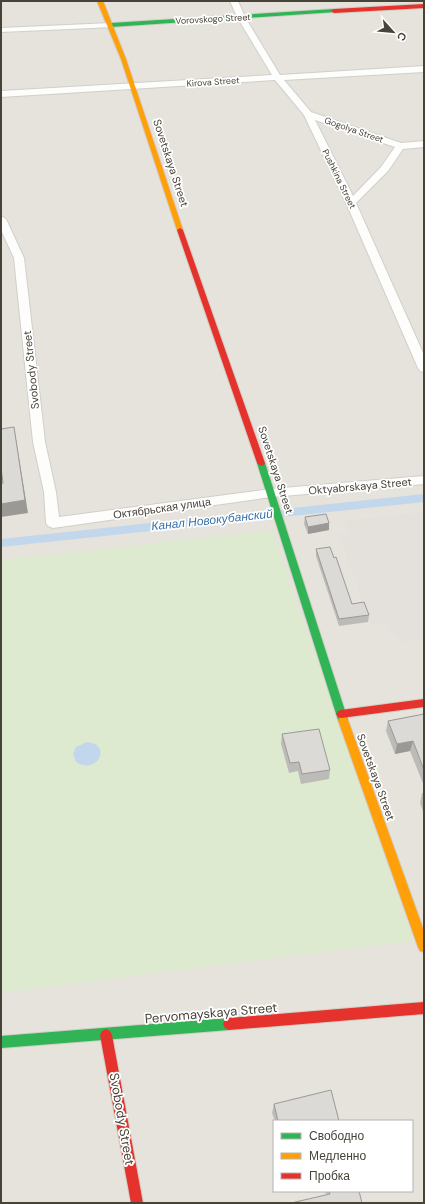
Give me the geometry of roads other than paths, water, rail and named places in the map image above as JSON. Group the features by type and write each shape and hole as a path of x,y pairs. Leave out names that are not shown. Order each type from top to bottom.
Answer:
{"main road":[{"name":"Sovetskaya Street","path":"100,1 111,25 134,87 155,157 271,493 341,714 424,947"},
{"name":"Vorovskogo Street","path":"111,25 424,6"},
{"path":"341,714 424,702"},
{"name":"Pervomayskaya Street","path":"1,1042 424,1008"},
{"name":"Svobody Street","path":"106,1034 137,1203"}],"street":[{"name":"Pushkina Street","path":"234,1 240,17 278,78 308,114 351,203 423,363"},
{"name":"Vorovskogo Street","path":"1,30 111,25"},
{"name":"Kirova Street","path":"1,94 424,68"},
{"name":"Gogolya Street","path":"308,114 400,146 424,144"},
{"name":"Gogolya Street","path":"351,203 385,169 400,146"},
{"name":"Svobody Street","path":"1,219 19,258 39,442 50,492 53,523"},
{"name":"Oktyabrskaya Street","path":"271,493 424,480"},
{"name":"Октябрьская улица","path":"53,523 271,493"}],"water":[{"path":"87,742 95,744 99,748 100,753 96,762 90,765 84,765 76,762 73,754 76,747"}],"waterway":[{"name":"Канал Новокубанский","path":"1,543 424,498"}]}
